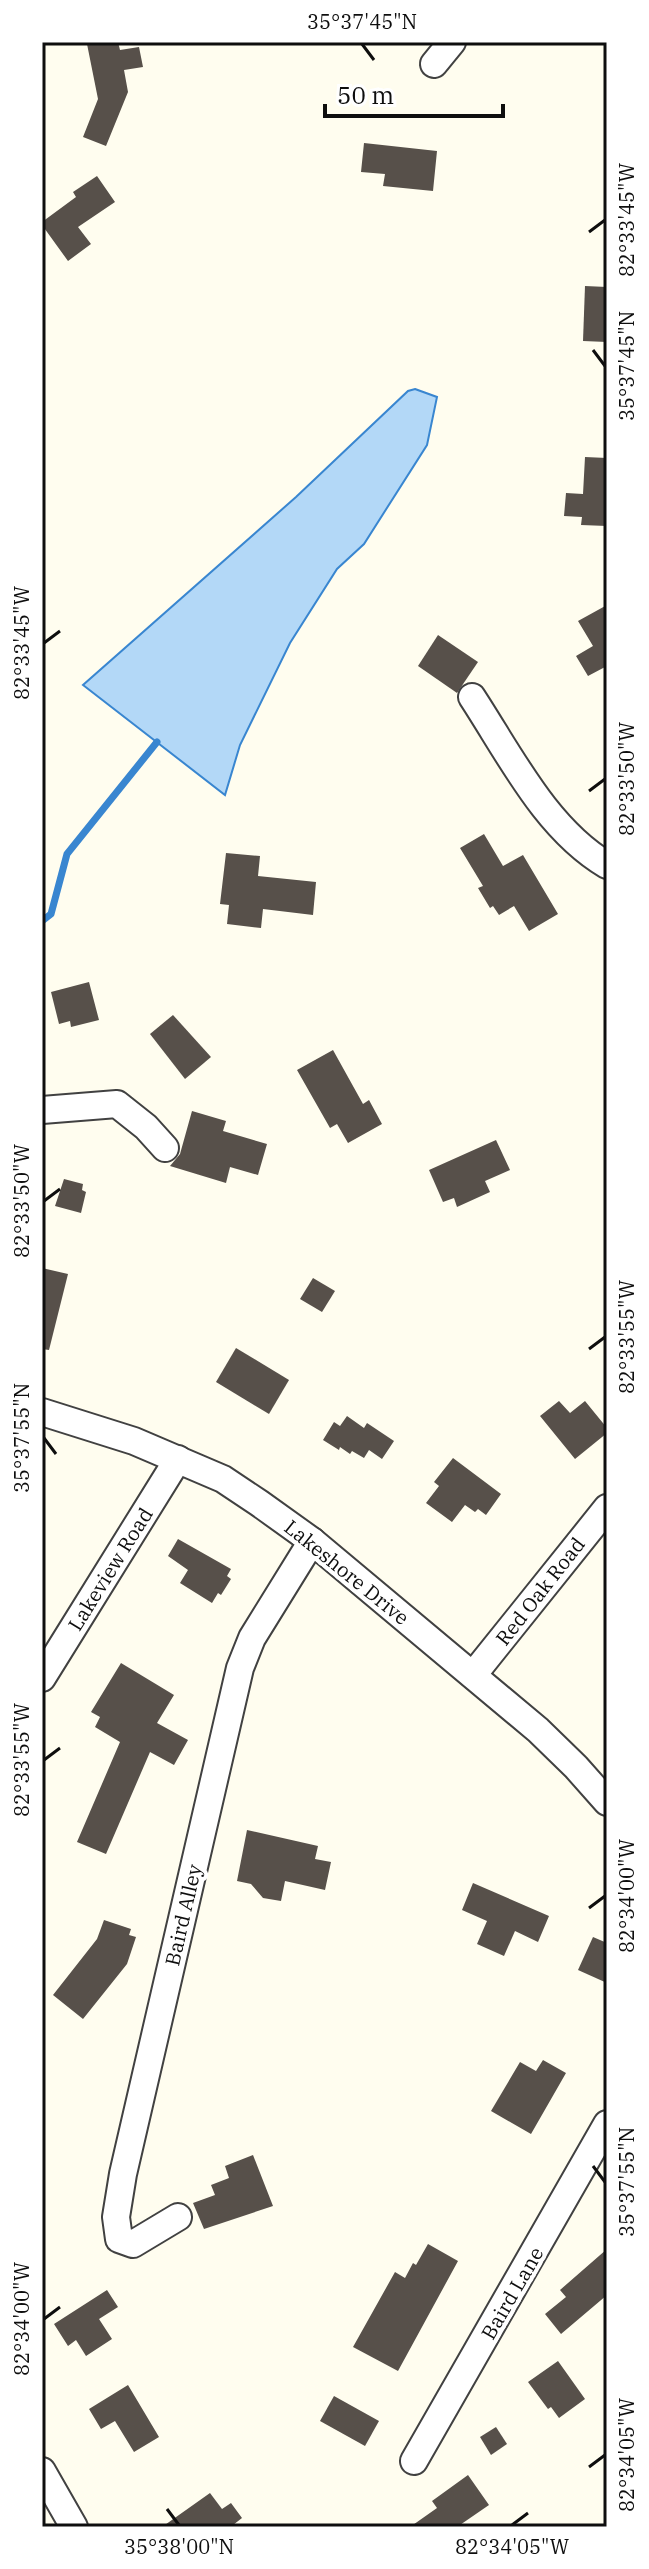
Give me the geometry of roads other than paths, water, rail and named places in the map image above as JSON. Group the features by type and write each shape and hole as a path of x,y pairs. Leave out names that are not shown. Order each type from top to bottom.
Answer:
{"street":[{"path":"434,64 452,42"},
{"path":"472,697 537,797 585,852 607,865"},
{"path":"42,1110 117,1104 146,1127 165,1148"},
{"name":"Lakeshore Drive","path":"42,1412 134,1441 223,1479 312,1541 473,1675 538,1730 607,1802"},
{"name":"Lakeview Road","path":"42,1678 178,1459"},
{"name":"Red Oak Road","path":"473,1675 607,1508"},
{"name":"Baird Alley","path":"178,2217 133,2244 119,2239 116,2217 123,2174 240,1668 252,1638 312,1541"},
{"name":"Baird Lane","path":"414,2461 607,2124"},
{"path":"42,2471 74,2527"}],"water":[{"path":"415,389 437,397 427,445 364,544 337,569 290,643 240,745 225,795 83,685 296,497 408,391"}],"waterway":[{"path":"42,921 51,914 67,854 157,742"}]}
